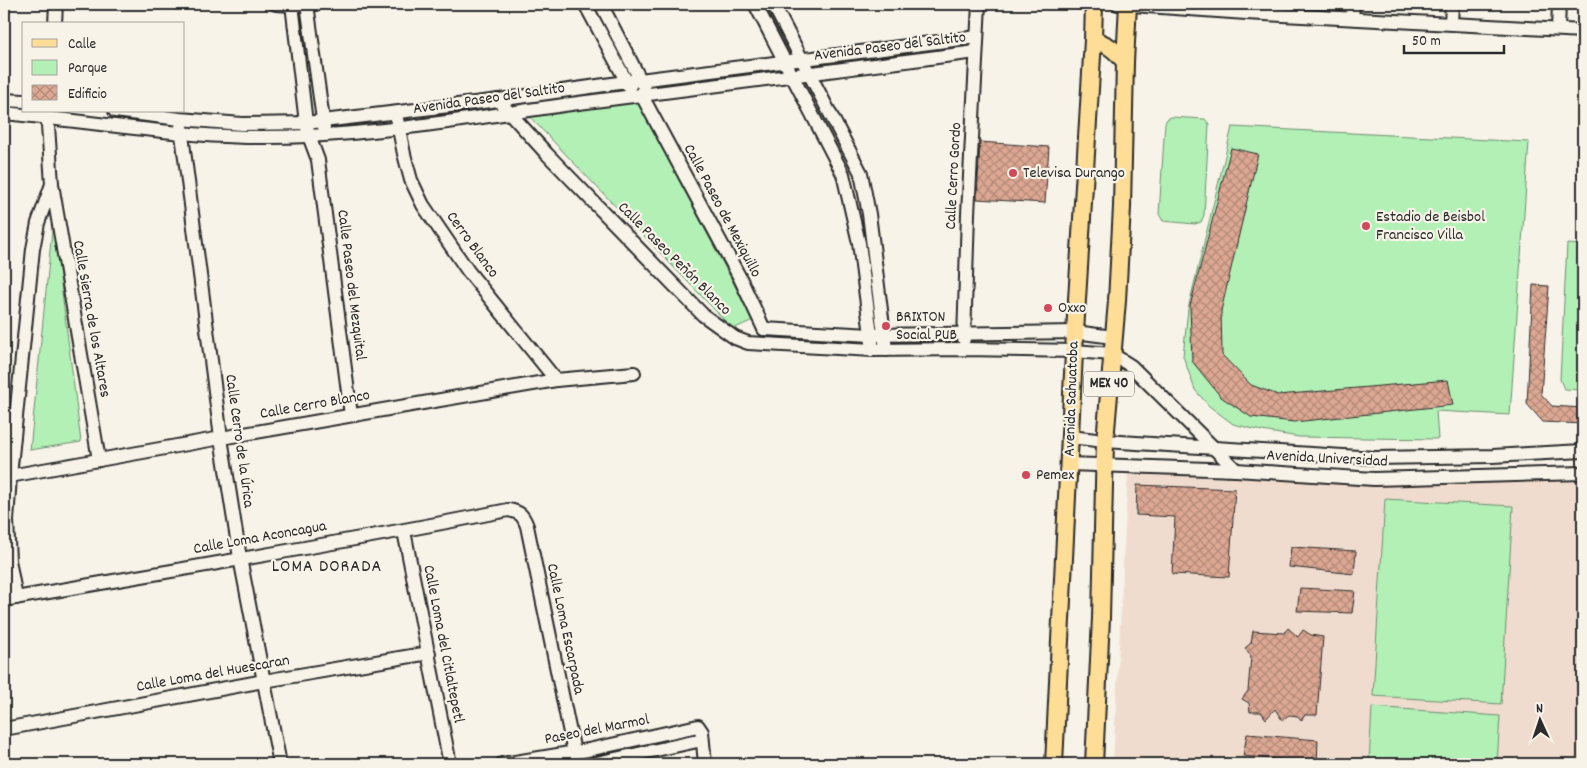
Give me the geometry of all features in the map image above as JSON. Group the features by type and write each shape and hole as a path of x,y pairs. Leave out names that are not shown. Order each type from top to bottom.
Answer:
{"main road":[{"name":"Avenida Sahuatoba","path":"1054,764 1075,332 1094,4"},
{"name":"MEX 40","path":"1094,764 1101,618 1105,441 1122,207 1125,4"},
{"path":"1093,40 1108,45 1117,51 1125,62"}],"street":[{"path":"55,22 56,4"},
{"path":"276,4 310,4"},
{"name":"Calle Paseo del Mezquital","path":"310,4 324,121 324,135 318,160"},
{"name":"Calle Paseo de Mexiquillo","path":"585,4 627,82 641,94 740,278 764,329"},
{"name":"Calle Paseo de Mexiquillo","path":"601,4 640,80 641,94"},
{"path":"755,4 838,163 847,187 878,335"},
{"path":"773,4 861,173 869,214 879,350"},
{"name":"Calle Cerro Gordo","path":"964,349 968,214 980,4"},
{"path":"1125,4 1583,31"},
{"path":"1352,18 1353,4"},
{"path":"1451,23 1452,4"},
{"path":"1558,29 1559,4"},
{"name":"Calle Paseo del Mezquital","path":"292,5 306,123 318,160 351,415"},
{"name":"Avenida Paseo del Saltito","path":"123,112 242,124 306,123 498,100 978,37"},
{"name":"Avenida Paseo del Saltito","path":"4,113 47,114 182,133 234,137 309,136 398,128 641,94 792,77 976,52"},
{"path":"4,100 22,101"},
{"name":"Calle Paseo Peñón Blanco","path":"498,100 703,315 735,338 756,344 879,350 964,349 1074,351 1112,354"},
{"name":"Cerro Blanco","path":"396,113 411,180 423,205 468,271 556,380"},
{"name":"Calle Sierra de los Altares","path":"47,114 52,184 99,460"},
{"name":"Calle Cerro de la Úrica","path":"180,119 221,438 240,558 280,764"},
{"name":"Calle Sierra de los Altares","path":"10,599 7,477 33,248 38,223 52,184"},
{"path":"756,344 764,329 878,335 1075,332 1113,337"},
{"path":"1112,354 1131,366 1236,470"},
{"name":"Calle Cerro Blanco","path":"7,477 556,380 634,373"},
{"name":"Avenida Universidad","path":"1070,437 1105,441 1375,458 1493,456 1583,451"},
{"path":"1374,479 1375,458"},
{"name":"Avenida Universidad","path":"1069,464 1236,470 1374,479 1583,473"},
{"name":"Calle Loma Aconcagua","path":"10,599 404,531 508,510 521,514"},
{"name":"Calle Loma Escarpada","path":"521,514 527,526 574,752"},
{"name":"Calle Loma del Citlaltepetl","path":"404,531 450,764"},
{"name":"Calle Loma del Huescaran","path":"4,729 429,653"},
{"name":"Paseo del Marmol","path":"502,764 588,750 698,726 702,732 702,740 591,764"},
{"path":"702,740 705,764"},
{"path":"588,750 591,764"}],"shaded area":[{"path":"1128,470 1388,486 1583,477 1583,764 1113,764"}],"green space":[{"path":"636,99 753,320 733,329 528,115"},
{"path":"1171,117 1205,119 1209,124 1204,215 1201,222 1195,224 1163,221 1159,214 1165,123"},
{"name":"Estadio de Beisbol Francisco Villa","path":"1232,127 1529,142 1510,415 1436,411 1438,439 1299,437 1233,424 1209,406 1195,390 1183,356 1188,309"},
{"path":"53,221 81,442 30,450"},
{"path":"1567,244 1583,245 1583,390 1564,389 1560,379"},
{"path":"1385,499 1513,506 1501,704 1373,696"},
{"path":"1372,707 1500,716 1497,764 1369,764"}],"building":[{"name":"Televisa Durango","path":"980,142 1049,147 1045,203 977,199"},
{"path":"1231,148 1258,154 1221,311 1222,355 1251,385 1278,395 1448,380 1453,405 1294,422 1251,417 1221,397 1192,361 1190,306"},
{"path":"1533,285 1549,286 1541,394 1552,406 1583,408 1583,424 1543,422 1527,404"},
{"path":"1137,485 1235,489 1229,577 1172,574 1175,517 1136,515"},
{"path":"1291,547 1356,551 1354,574 1289,567"},
{"path":"1300,588 1355,591 1352,613 1297,611"},
{"path":"1288,628 1298,637 1303,630 1311,635 1323,637 1317,715 1305,715 1301,721 1298,716 1289,715 1282,720 1275,709 1266,719 1261,712 1250,712 1249,703 1242,699 1248,691 1251,656 1245,648 1251,643 1253,631 1284,633"},
{"path":"1247,734 1318,740 1317,764 1283,764 1284,760 1243,756"}],"place":[{"name":"Televisa Durango","path":"1013,173"},
{"name":"Estadio de Beisbol Francisco Villa","path":"1366,226"},
{"name":"Oxxo","path":"1048,308"},
{"name":"BRIXTON Social PUB","path":"886,326"},
{"name":"Pemex","path":"1026,475"}],"district":[{"name":"LOMA DORADA","path":"327,567"}]}
